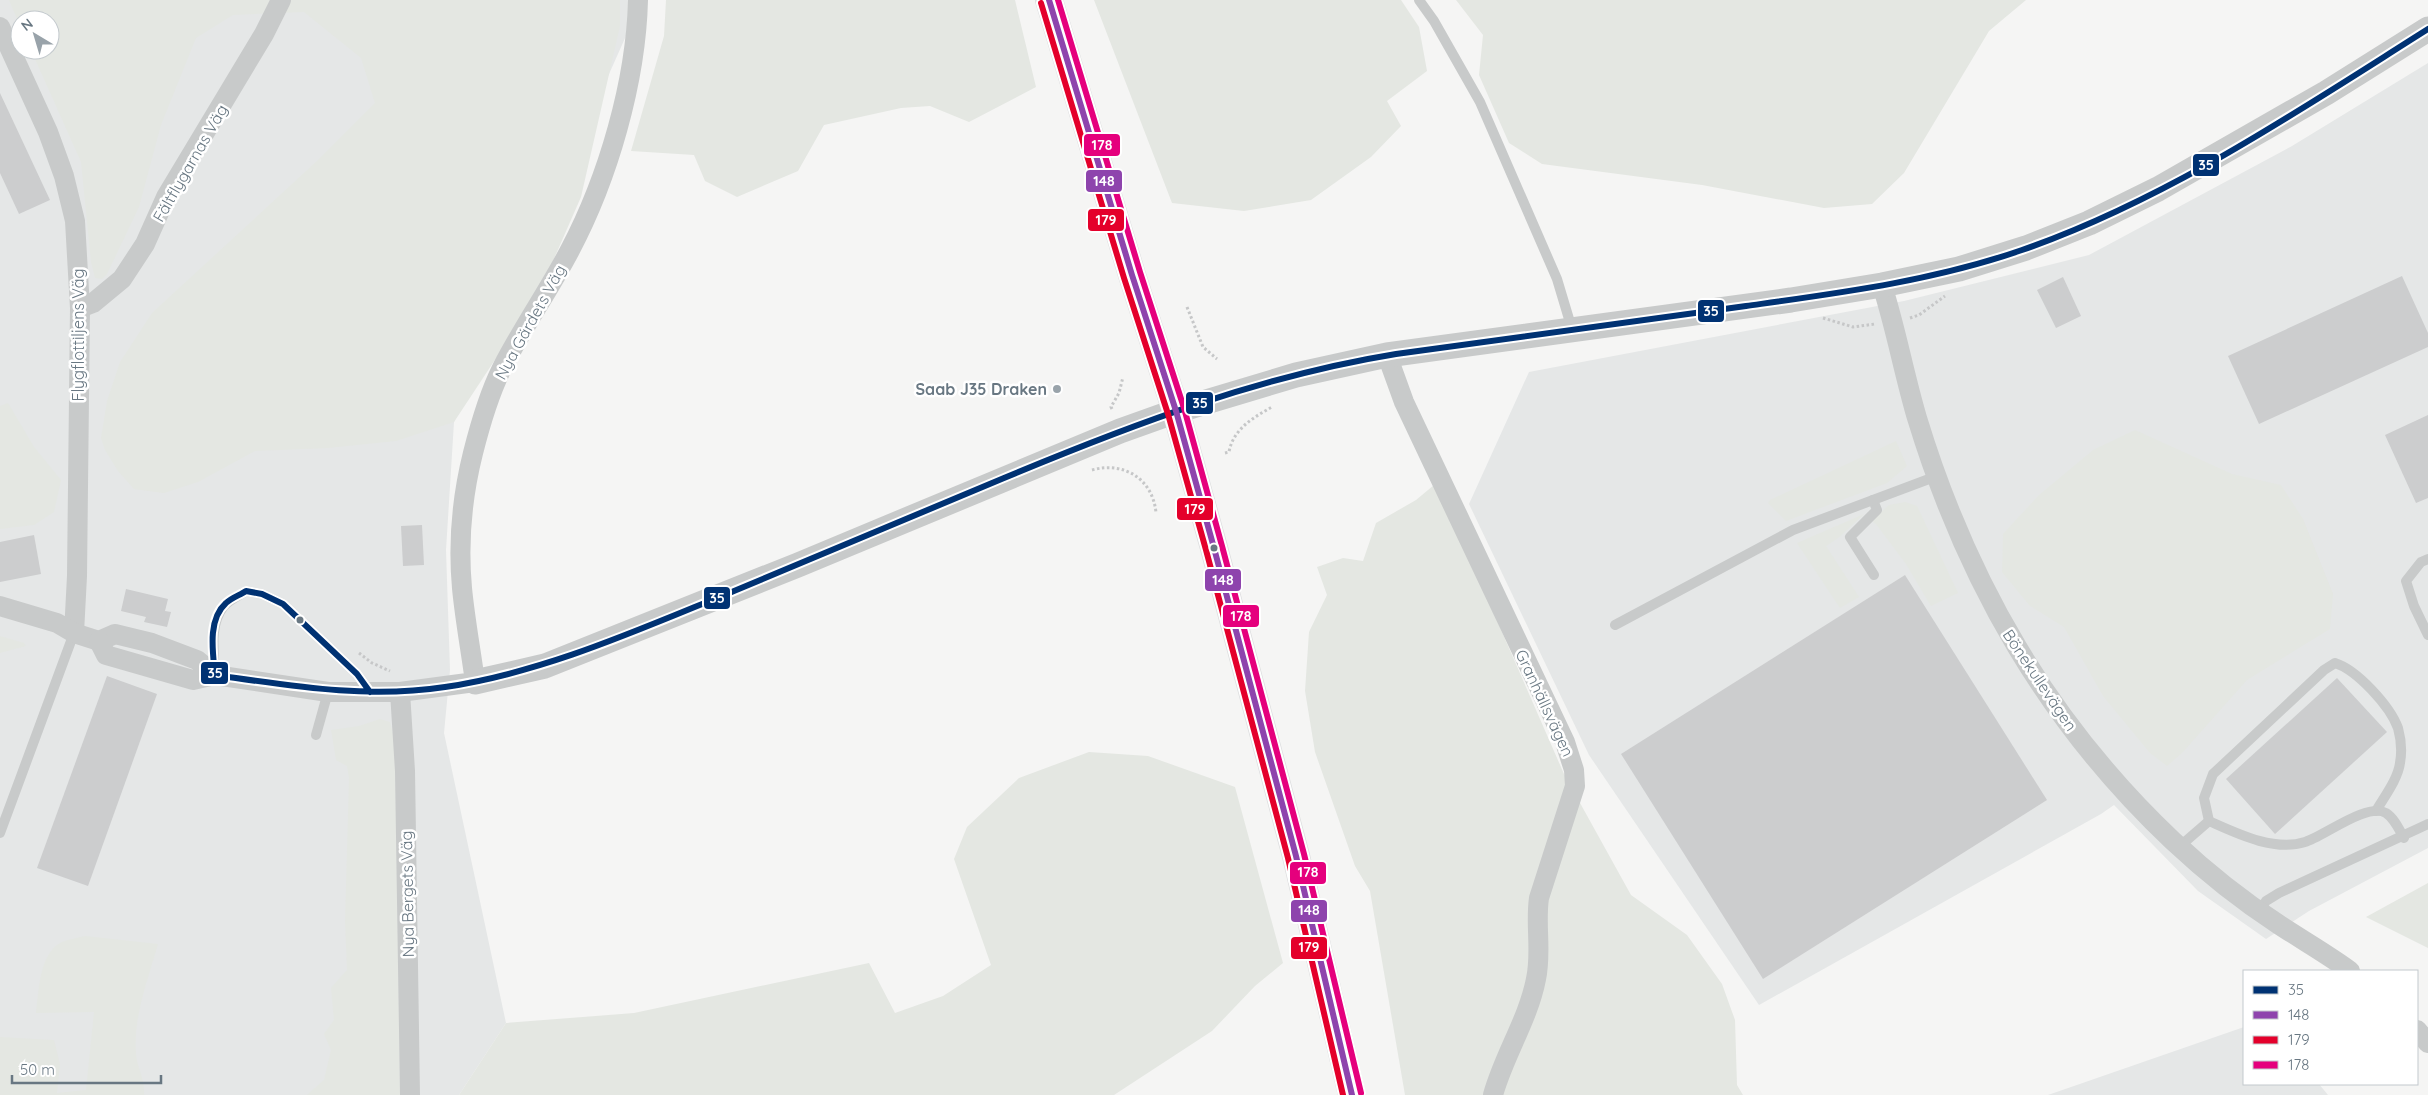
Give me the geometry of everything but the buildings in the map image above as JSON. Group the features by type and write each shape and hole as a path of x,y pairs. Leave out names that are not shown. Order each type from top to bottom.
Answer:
{"highway":[{"path":"1049,0 1132,275 1176,411 1296,856 1352,1095"}],"street":[{"name":"Fältflygarnas Väg","path":"80,308 93,303 122,279 136,258 145,244 166,197 264,34 281,0"},
{"name":"Nya Gärdets Väg","path":"475,682 462,587 461,539 464,498 473,454 487,407 502,369 570,249 597,190 612,144 630,72 638,0"},
{"name":"Flygflottiljens Väg","path":"0,27 48,132 64,176 75,221 80,308 77,576 74,633"},
{"path":"0,606 58,623 74,633 99,641 106,655 193,680 215,675 328,692 404,692 475,682 529,671 577,654 1047,461 1176,411 1329,366 1387,355 1882,285 1959,269 2026,248 2089,223 2219,156 2428,29"},
{"name":"Bönekullevägen","path":"1882,285 1894,321 1915,410 1937,476 1963,544 1998,616 2042,688 2110,776 2179,846 2259,910 2349,970"},
{"name":"Granhällsvägen","path":"1387,355 1404,402 1565,742 1574,770 1575,786 1539,898 1537,917 1539,958 1536,980 1526,1012 1498,1076 1493,1095"},
{"name":"Nya Bergets Väg","path":"404,692 410,1095"},
{"path":"2418,1031 2428,1043"}],"lane":[{"path":"1419,0 1434,21 1480,102 1557,279 1573,330"},
{"path":"1615,626 1794,530 1937,476"},
{"path":"1874,500 1877,510 1850,537 1874,575"},
{"path":"2428,559 2421,562 2406,581 2414,606 2428,635"},
{"path":"215,675 213,634 217,617 225,604 246,591 262,594 283,604 357,674 370,692"},
{"path":"0,833 74,633"},
{"path":"2209,821 2204,798 2213,774 2324,670 2335,663 2347,667 2362,679 2397,727 2401,744 2400,764 2376,811"},
{"path":"316,735 328,692"},
{"path":"2209,821 2262,842 2304,843 2358,816 2376,811 2384,812 2390,817 2404,838"},
{"path":"2179,846 2209,821"},
{"path":"2259,910 2266,901 2279,893 2404,838 2428,824"}],"path":[{"path":"1187,307 1191,312 1198,337 1205,351 1217,359"},
{"path":"1112,409 1111,407 1119,393 1123,377"},
{"path":"1224,453 1230,452 1231,443 1239,428 1276,404"},
{"path":"1092,470 1107,467 1135,473 1144,479 1156,513"},
{"path":"358,652 389,671 406,674 404,692"}],"shaded area":[{"path":"0,0 642,0 454,422 446,550 450,670 444,733 506,1023 459,1095 0,1095"},
{"path":"9,0 620,0 620,26 581,197 539,293 454,422 396,441 328,448 255,451 198,482 164,493 134,489 118,471 105,450 101,438 107,401 120,362 152,313 318,160 375,103 361,58 304,12 233,15 196,38 161,125 139,207 107,274 102,279 95,278 91,262 81,162 35,60 60,60 60,10 13,10"},
{"path":"666,0 1015,0 1036,87 969,122 930,106 901,108 824,125 798,171 737,197 705,181 694,155 631,151 664,36"},
{"path":"1094,0 1401,0 1419,27 1427,71 1387,101 1401,126 1371,157 1311,200 1244,211 1172,203"},
{"path":"1456,0 2026,0 1989,31 1904,173 1872,204 1824,208 1702,185 1542,164 1509,143 1479,75 1483,35"},
{"path":"2428,63 2428,848 2309,911 2266,939 2198,891 2114,805 1759,1005 1589,755 1469,504 1529,372 1904,301 2089,255 2292,146"},
{"path":"8,403 34,447 61,480 54,512 34,525 0,529 0,406"},
{"path":"2135,430 2232,474 2281,485 2303,519 2333,594 2330,629 2247,680 2183,752 2167,766 2150,753 2103,696 2064,627 2030,606 2002,572 2003,534 2039,495 2093,450"},
{"path":"1896,441 1907,466 1887,483 1786,521 1768,503 1770,500"},
{"path":"1434,485 1453,520 1564,774 1631,895 1687,935 1722,984 1735,1020 1737,1085 1743,1095 1405,1095 1370,891 1355,866 1315,752 1305,691 1309,632 1327,595 1317,567 1343,558 1363,561 1376,523 1416,500"},
{"path":"1905,502 1917,506 1958,593 1931,606 1906,564 1873,522 1889,505"},
{"path":"1864,514 1838,538 1826,546 1859,597 1840,608 1797,543"},
{"path":"0,636 24,643 26,646 0,653"},
{"path":"380,719 390,722 395,741 400,1095 307,1095 324,1080 331,1050 324,1034 334,1020 331,988 347,970 345,922 349,778 347,766 336,760 331,730 359,726"},
{"path":"1089,752 1148,756 1235,787 1283,963 1255,986 1212,1031 1114,1095 459,1095 506,1023 634,1013 869,963 895,1013 943,996 991,965 954,859 967,827 1019,778"},
{"path":"2428,883 2428,948 2366,917"},
{"path":"85,936 158,944 142,998 137,1026 136,1054 144,1095 0,1095 0,1037 54,1040 60,1065 57,1093 86,1090 94,1012 36,1013 39,984 44,963 54,947 62,942"},
{"path":"2243,1027 2243,1085 2320,1085 2328,1095 2048,1095"}],"transit line":[{"name":"148","path":"1049,0 1132,275 1176,411 1214,548 1296,856 1352,1095"},
{"name":"178","path":"1058,0 1140,272 1184,408 1304,854 1361,1093"},
{"name":"179","path":"1041,3 1124,278 1168,414 1206,550 1288,858 1343,1095"},
{"name":"35","path":"370,692 357,674 283,604 262,594 246,591 228,601 220,610 216,618 213,637 215,675 330,690 358,691 387,692 445,687 520,671 592,648 628,634 1100,439 1197,404 1295,375 1345,363 1396,354 1886,285 1954,270 2022,250 2076,229 2180,179 2281,122 2428,29"}],"place":[{"name":"Saab J35 Draken","path":"1057,389"}]}
